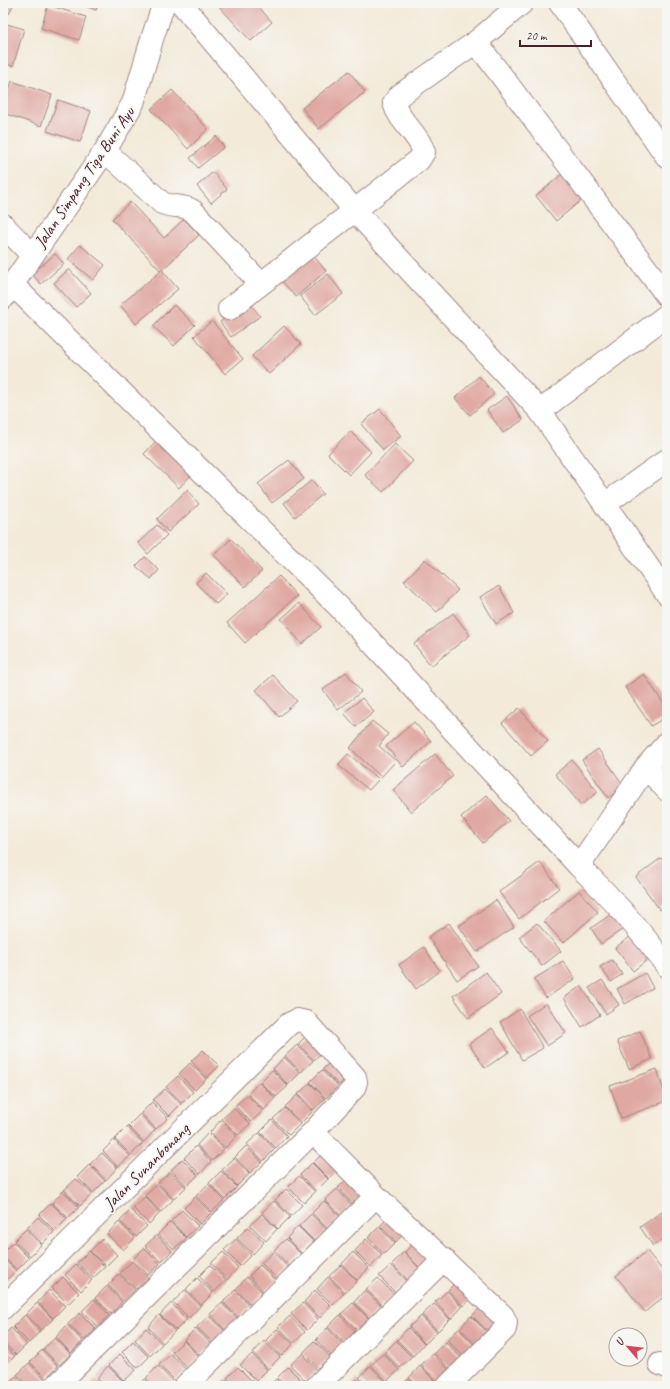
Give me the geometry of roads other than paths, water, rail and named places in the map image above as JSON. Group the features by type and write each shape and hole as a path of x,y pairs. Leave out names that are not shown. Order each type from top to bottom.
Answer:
{"street":[{"name":"Jalan Simpang Tiga Buni Ayu","path":"8,291 105,151 133,103 164,3"},
{"path":"181,3 354,210 540,411 667,594"},
{"path":"229,309 419,160 424,152 421,142 396,110 394,103 400,95 476,42 522,3"},
{"path":"560,3 667,157"},
{"path":"476,42 667,296"},
{"path":"105,151 162,203 171,207 187,207 194,211 261,284"},
{"path":"3,225 32,255"},
{"path":"8,291 339,607 578,866 640,930 667,966"},
{"path":"540,411 667,315"},
{"path":"605,504 667,460"},
{"path":"578,866 646,767 667,743"},
{"path":"646,767 667,790"},
{"name":"Jalan Sunanbonang","path":"3,1308 289,1024 297,1020 306,1022 356,1079 354,1088 313,1132"},
{"path":"56,1386 313,1132 376,1196 503,1316 506,1322 505,1329 448,1386"},
{"path":"185,1386 376,1196"},
{"path":"317,1386 444,1259"}]}
